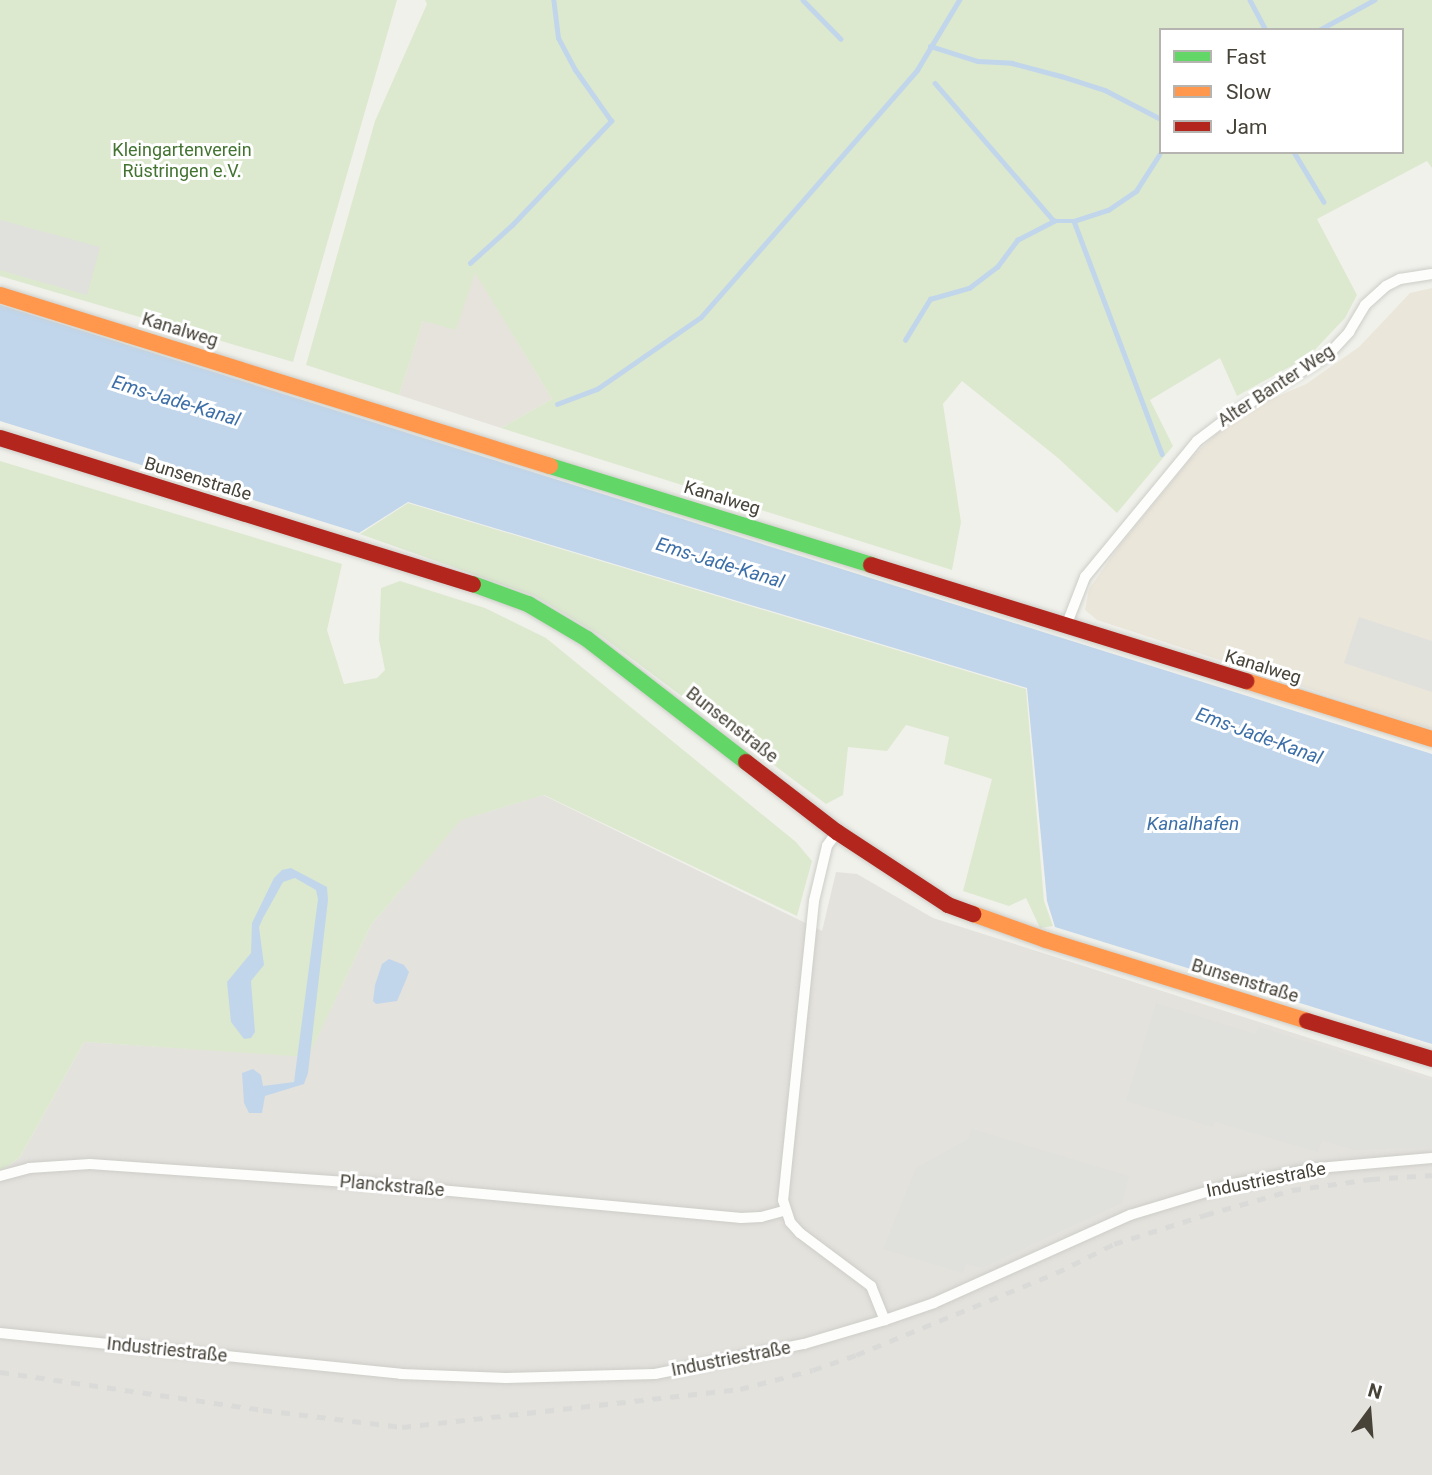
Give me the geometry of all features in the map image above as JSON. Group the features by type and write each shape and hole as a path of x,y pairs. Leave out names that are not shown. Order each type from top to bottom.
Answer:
{"street":[{"name":"Alter Banter Weg","path":"1066,625 1085,577 1197,441 1235,412 1327,356 1349,332 1365,305 1386,286 1399,279 1432,274"},
{"name":"Kanalweg","path":"0,295 1432,739"},
{"name":"Bunsenstraße","path":"0,438 462,580 528,604 561,622 619,662 837,832 927,894 969,915 1432,1059"},
{"path":"837,832 827,846 814,901 786,1158 784,1211 800,1233 871,1286 885,1320"},
{"name":"Industriestraße","path":"0,1333 401,1374 506,1378 656,1374 804,1344 885,1320 934,1303 1130,1215 1174,1200 1294,1171 1432,1158"},
{"name":"Planckstraße","path":"0,1176 29,1168 90,1164 364,1183 741,1218 761,1217 784,1211"}],"shaded area":[{"path":"0,220 100,247 87,295 0,270"},
{"path":"475,272 552,399 501,428 399,395 423,321"},
{"path":"1432,288 1432,729 1097,620 1085,610 1089,589 1120,545 1191,458 1216,434 1251,408 1306,384 1359,347 1410,293"},
{"path":"1359,617 1432,641 1432,692 1344,663"},
{"path":"543,795 822,931 836,872 857,874 933,918 1432,1077 1432,1475 0,1475 0,1172 20,1157 84,1042 308,1056 371,925 460,820"},
{"path":"1156,1003 1255,1034 1259,1027 1432,1081 1432,1147 1354,1150 1322,1140 1318,1152 1215,1122 1213,1127 1126,1101"},
{"path":"972,1129 1129,1176 1122,1203 982,1268 966,1264 963,1273 883,1249 916,1168 968,1139"}],"green space":[{"name":"Kleingartenverein Rüstringen e.V.","path":"0,0 397,0 293,362 0,276"},
{"path":"425,0 1432,0 1432,168 1427,161 1317,219 1357,295 1345,318 1309,356 1237,396 1220,358 1150,400 1173,446 1117,513 1058,458 962,381 943,404 961,522 952,570 501,428 552,399 475,273 456,330 423,321 399,395 306,365 375,121 427,4"},
{"path":"0,461 342,564 327,630 344,684 377,678 385,670 379,640 381,588 400,581 485,608 546,638 796,842 812,861 797,916 544,795 461,820 371,925 308,1057 84,1042 20,1157 0,1172"},
{"path":"408,503 1026,689 1044,901 1053,926 1040,928 1026,898 1009,906 963,891 992,779 944,764 949,737 906,725 887,751 848,747 843,795 826,804 600,635 535,596 360,534"}],"water":[{"path":"0,305 1432,754 1432,1044 1055,927 1047,901 1027,688 408,502 359,533 0,421"},
{"path":"291,868 327,887 328,900 308,1073 304,1084 265,1096 262,1113 249,1113 244,1103 242,1073 253,1069 261,1075 263,1086 294,1082 318,899 316,890 295,878 283,882 259,927 264,965 251,981 255,1032 251,1038 244,1039 231,1022 227,982 251,953 252,923 274,878 282,870"},
{"path":"389,959 404,965 409,972 397,1001 376,1004 373,1001 375,985 382,964"}],"waterway":[{"path":"470,263 512,225 611,121 575,70 558,38 553,0"},
{"path":"803,0 841,39"},
{"path":"557,404 597,389 701,317 917,70 959,0"},
{"path":"1250,0 1265,28"},
{"path":"1323,28 1374,0"},
{"path":"930,46 978,61 1012,63 1061,76 1105,90 1159,118"},
{"path":"935,83 1054,221 1074,221 1108,210 1136,191 1159,155"},
{"path":"1295,154 1324,202"},
{"path":"905,340 930,299 969,288 997,267 1017,240 1054,221"},
{"path":"1074,221 1162,454"}],"railway":[{"path":"0,1372 402,1427 740,1389 813,1370 856,1355 1056,1273 1114,1244 1205,1215 1292,1190 1371,1179 1432,1175"}],"traffic: fast":[{"path":"550,466 871,565"},
{"path":"473,584 528,604 587,639 746,762"}],"traffic: slow":[{"path":"0,295 550,466"},
{"path":"1246,681 1432,739"},
{"path":"973,914 1046,940 1307,1021"}],"traffic: jam":[{"path":"0,438 473,584"},
{"path":"871,565 1246,681"},
{"path":"746,762 837,832 948,905 973,914"},
{"path":"1307,1021 1432,1059"}],"water label":[{"name":"Ems-Jade-Kanal","path":"176,401"},
{"name":"Ems-Jade-Kanal","path":"720,563"},
{"name":"Ems-Jade-Kanal","path":"1259,736"},
{"name":"Kanalhafen","path":"1193,824"}]}
